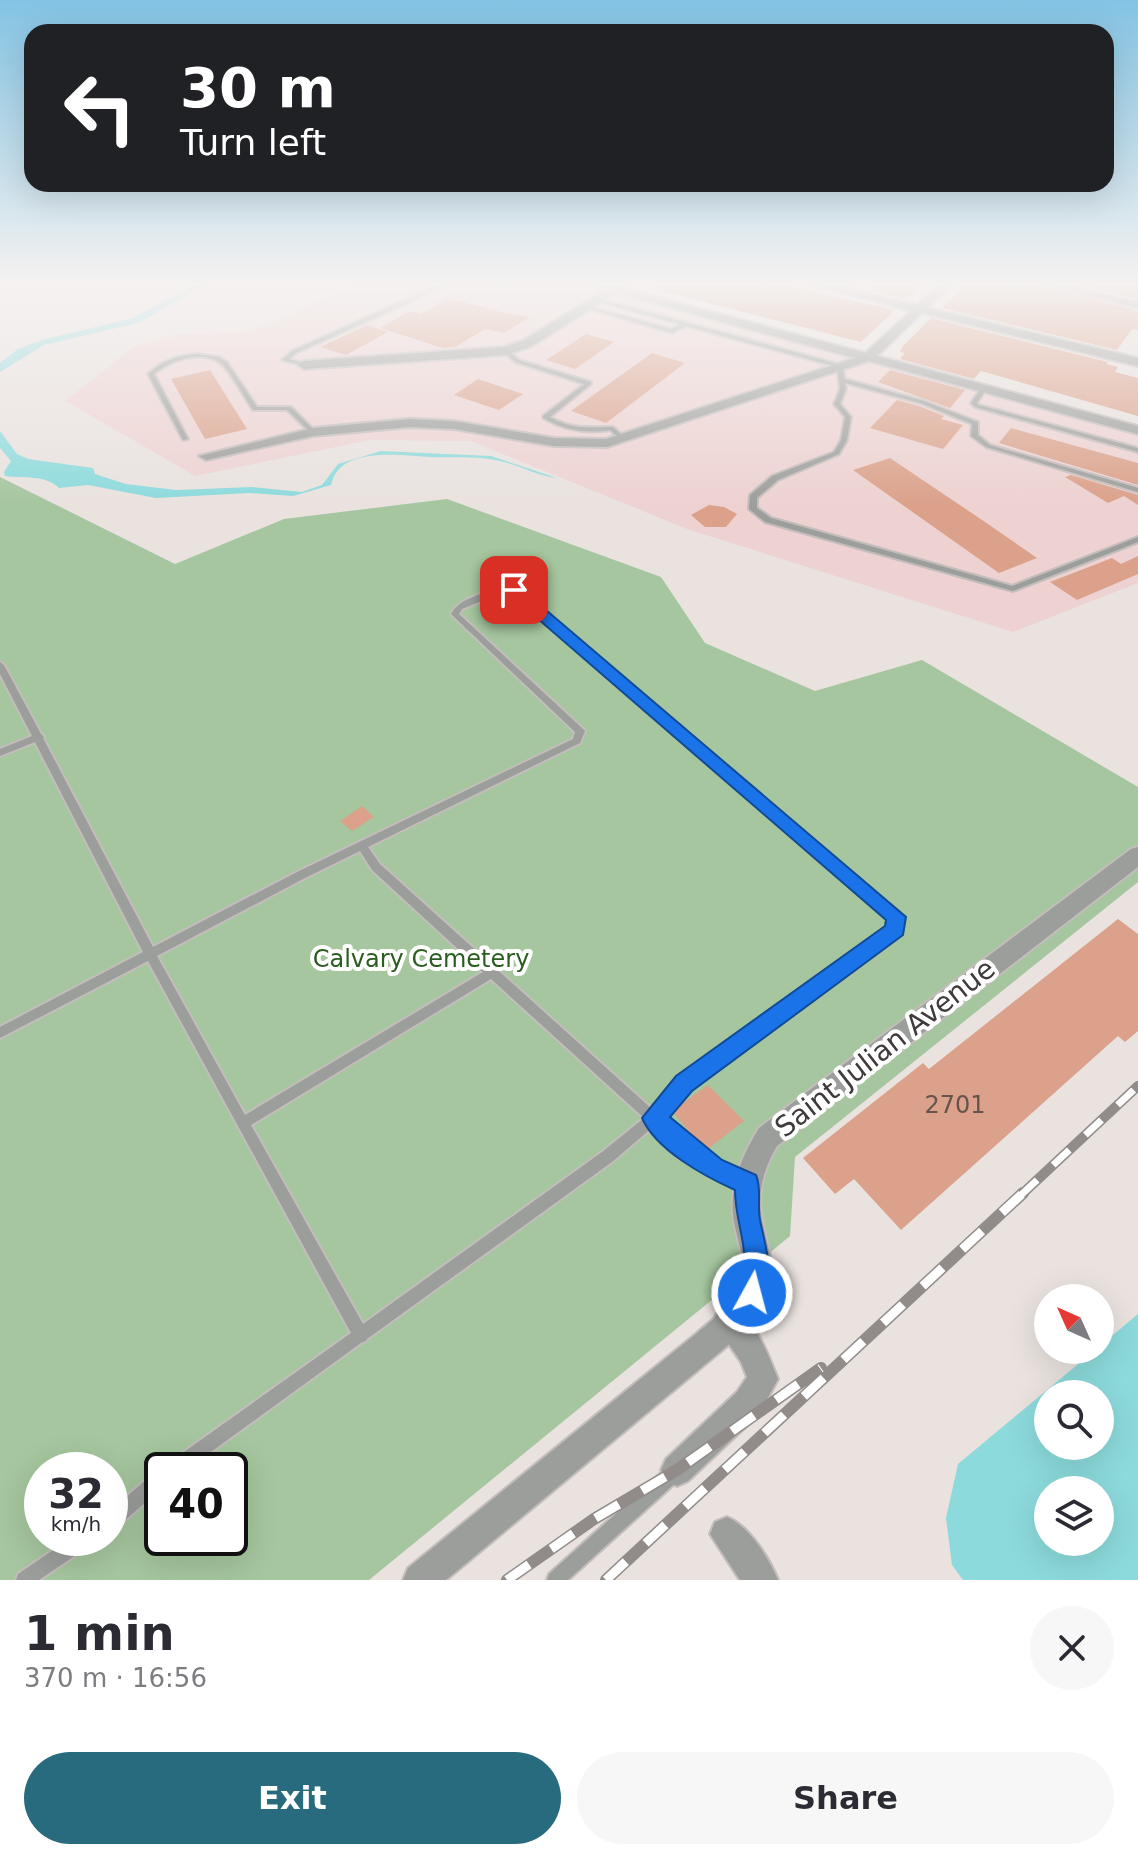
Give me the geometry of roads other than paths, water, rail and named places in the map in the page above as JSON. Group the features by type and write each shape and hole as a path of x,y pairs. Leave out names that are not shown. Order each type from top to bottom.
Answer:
{"street":[{"path":"304,365 409,358"},
{"path":"206,456 313,432 375,425 429,424 573,444 623,439 841,373 867,358 1138,430"},
{"name":"Saint Julian Avenue","path":"420,1580 698,1350 752,1293 758,1272 757,1254 747,1217 747,1183 753,1162 768,1137 1138,855"},
{"path":"677,1470 748,1403 763,1379 752,1352 728,1321"},
{"path":"727,1534 761,1580"}],"lane":[{"path":"185,439 151,374 166,363 189,358"},
{"path":"203,358 225,363 255,409 289,408 313,432"},
{"path":"288,358 285,360 304,365"},
{"path":"513,358 589,383 545,417 561,426 590,432 611,428 623,439"},
{"path":"792,358 957,414 976,423 974,436 988,446 1138,490"},
{"path":"841,373 843,389 837,404 848,417 844,440 837,453 775,478 753,497 753,509 768,520 1013,589 1138,539"},
{"path":"983,389 974,403 977,406 1138,450"},
{"path":"0,1033 581,736 559,710 455,614 459,607 509,589 892,912 898,922 896,929 684,1083 654,1118 607,1157 198,1452"},
{"path":"0,665 152,955 361,1336"},
{"path":"0,753 39,737"},
{"path":"362,846 376,867 629,1099 690,1152 713,1168 747,1183"},
{"path":"245,1122 493,972"},
{"path":"555,1580 677,1470"},
{"path":"128,1506 144,1493"},
{"path":"24,1580 59,1556"}],"water":[{"path":"7,358 23,358 0,372 0,363"},
{"path":"0,431 17,454 28,459 93,468 95,474 126,484 176,490 252,487 302,492 322,485 338,464 381,451 491,456 557,478 485,458 388,455 359,458 337,472 331,485 293,496 249,493 156,498 88,485 59,488 41,479 5,476 4,472 11,461 0,448"},
{"path":"1138,1314 1138,1580 963,1580 952,1565 946,1518 958,1464 1034,1401 1034,1460 1114,1460 1114,1380 1059,1380 1078,1364 1114,1364 1114,1334"}],"railway":[{"path":"1021,1195 1138,1086"},
{"path":"606,1580 1023,1193"},
{"path":"507,1580 594,1519 677,1470 821,1368"}],"park label":[{"name":"Calvary Cemetery","path":"421,959"}]}
